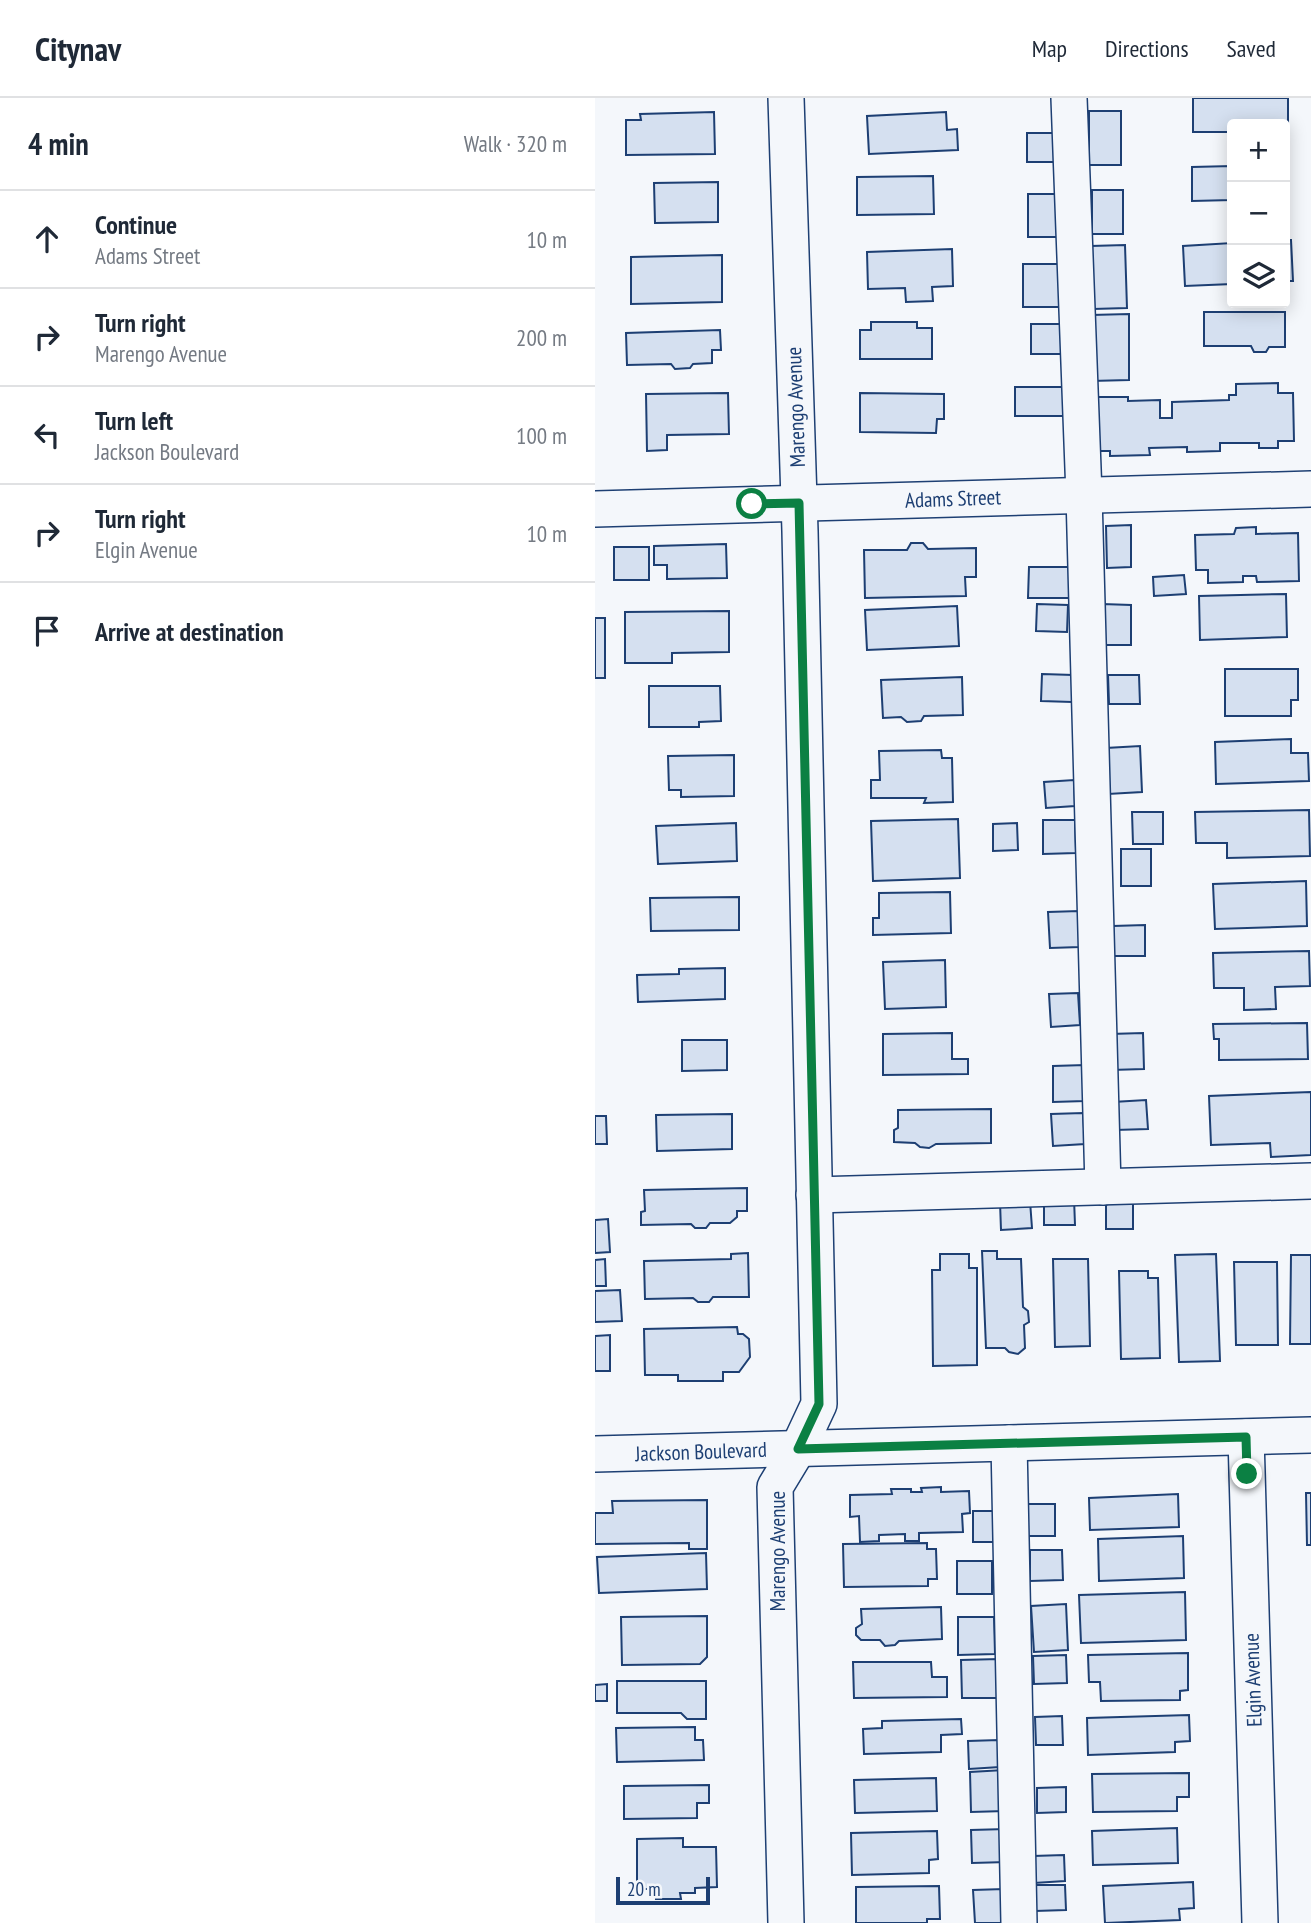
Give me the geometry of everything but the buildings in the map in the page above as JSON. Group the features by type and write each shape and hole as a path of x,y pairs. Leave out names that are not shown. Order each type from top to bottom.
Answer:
{"street":[{"name":"Marengo Avenue","path":"786,98 799,503 819,1404 798,1449 775,1487 786,1923"},
{"path":"1069,98 1084,495 1103,1187"},
{"name":"Adams Street","path":"595,509 1311,489"},
{"path":"814,1195 1311,1181"},
{"name":"Jackson Boulevard","path":"595,1454 1311,1436"},
{"name":"Elgin Avenue","path":"1246,1437 1260,1923"},
{"path":"1009,1443 1019,1923"}],"route":[{"path":"752,504 799,503 819,1404 798,1449 1246,1437 1247,1474"}]}
